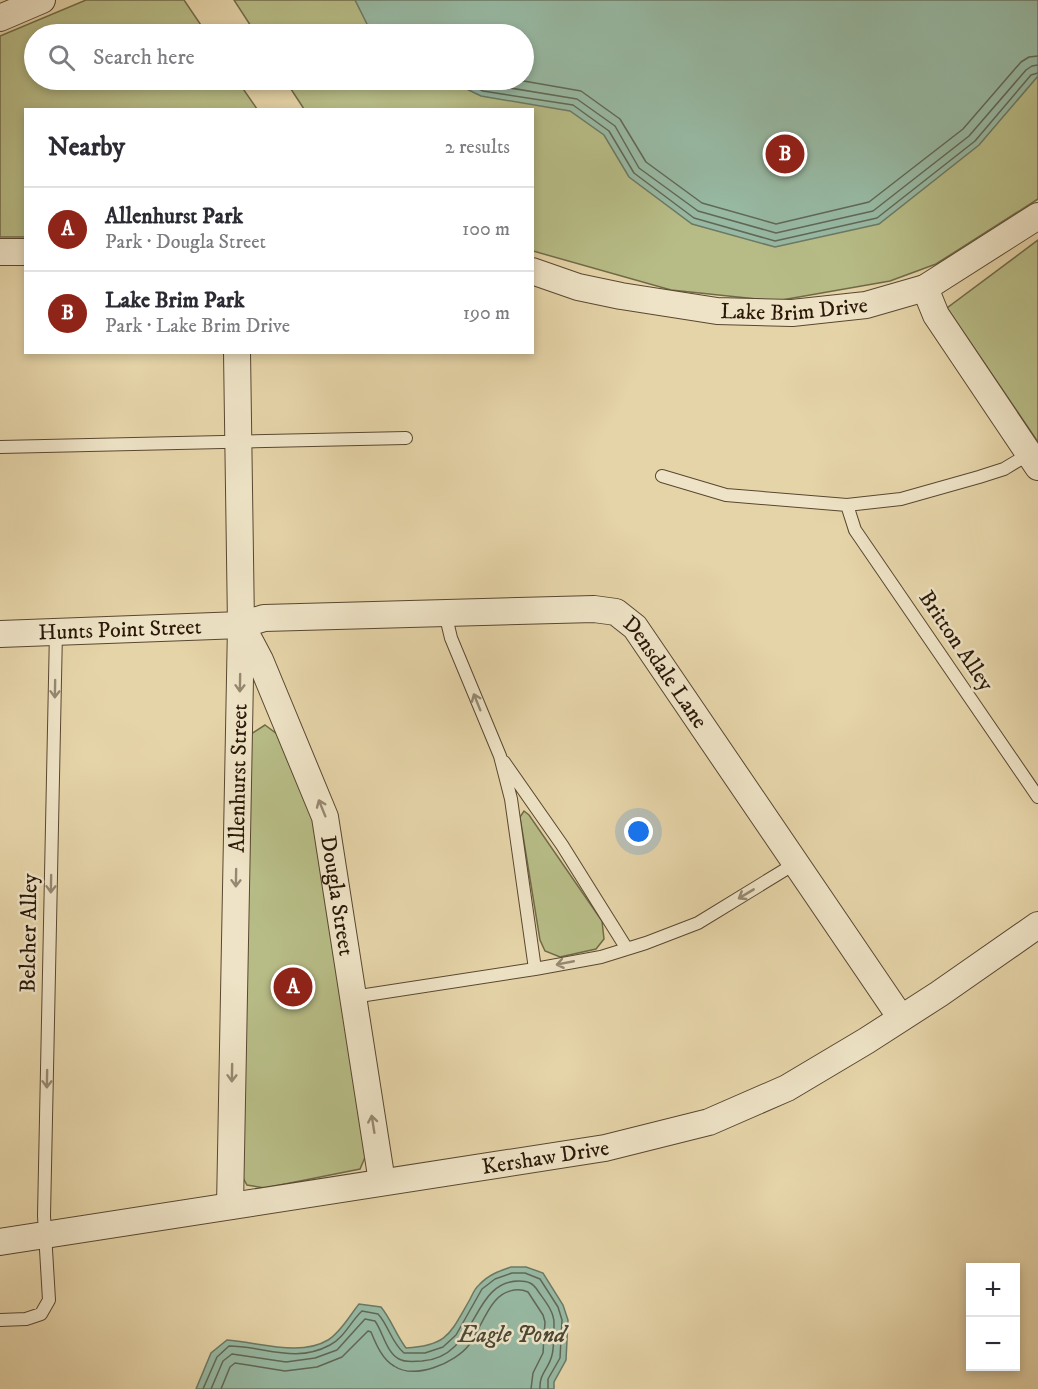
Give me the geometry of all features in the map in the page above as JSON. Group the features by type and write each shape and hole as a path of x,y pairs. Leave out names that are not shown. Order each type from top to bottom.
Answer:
{"street":[{"path":"0,18 42,0"},
{"name":"Lake Brim Drive","path":"534,272 578,287 717,311 792,313 866,305 925,288 1038,216"},
{"path":"0,252 24,252"},
{"path":"925,288 936,315 1034,461"},
{"name":"Allenhurst Street","path":"230,1206 241,625 237,354"},
{"name":"Densdale Lane","path":"241,625 264,618 594,609 616,612 635,627 901,1018"},
{"name":"Hunts Point Street","path":"0,634 241,625"},
{"name":"Dougla Street","path":"241,625 260,660 326,817 382,1182"},
{"name":"Kershaw Drive","path":"0,1242 605,1148 709,1122 787,1088 901,1018 1038,925"}],"lane":[{"path":"0,447 406,438"},
{"path":"662,476 726,495 847,505 901,499 1034,461"},
{"name":"Britton Alley","path":"847,505 855,530 1038,798"},
{"path":"445,613 451,638 500,756 511,799 535,969"},
{"name":"Belcher Alley","path":"0,1320 26,1319 42,1314 49,1299 44,1216 56,631"},
{"path":"500,756 562,845 627,949"},
{"path":"353,997 601,957 698,923 796,863"}],"shaded area":[{"path":"86,0 184,0 200,24 29,24"},
{"path":"234,0 1038,0 1038,199 936,264 890,281 776,301 671,290 534,251 534,108 303,108 292,90 534,90 534,24 250,24"},
{"path":"24,26 24,90 244,90 256,108 24,108 24,237 0,237 0,36"},
{"path":"1038,240 1038,442 947,308"},
{"path":"265,725 277,734 313,818 366,1155 360,1169 265,1188 247,1185 242,1176 251,734"},
{"path":"524,811 602,921 604,939 596,949 560,957 545,951 540,940 520,817"}],"water":[{"path":"355,0 1038,0 1038,76 979,145 879,224 775,247 692,224 629,177 604,135 570,111 481,96 469,90 534,90 534,24 367,24"},
{"name":"Eagle Pond","path":"511,1267 526,1267 543,1273 563,1305 568,1320 566,1360 554,1382 554,1389 196,1389 211,1353 227,1340 292,1348 317,1345 337,1333 359,1304 381,1307 406,1348 420,1347 439,1341 452,1330 477,1287 494,1274"}],"place":[{"name":"Lake Brim Park","path":"785,154"},
{"name":"Allenhurst Park","path":"293,987"}]}
